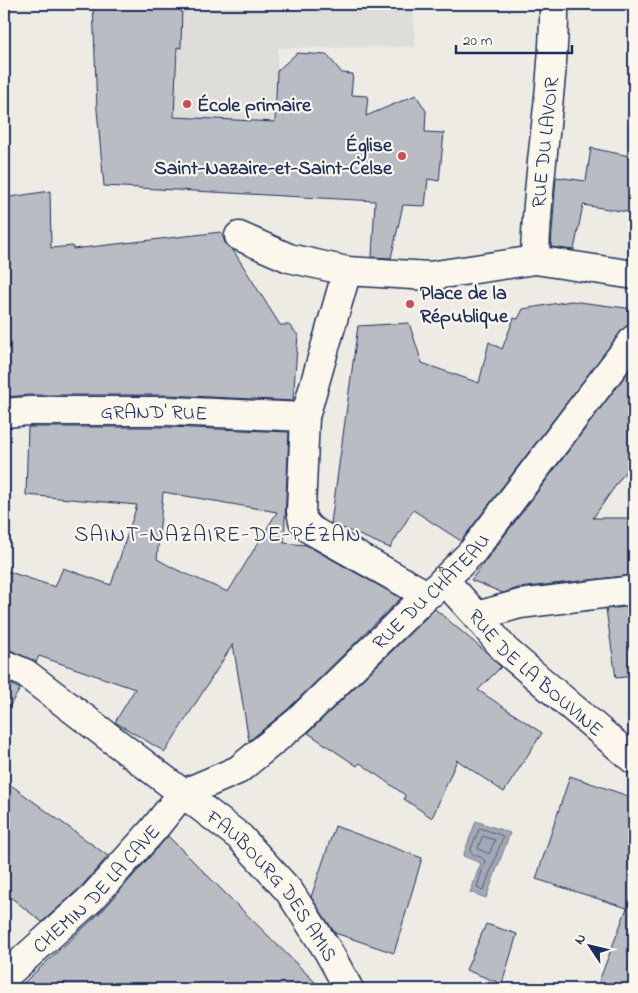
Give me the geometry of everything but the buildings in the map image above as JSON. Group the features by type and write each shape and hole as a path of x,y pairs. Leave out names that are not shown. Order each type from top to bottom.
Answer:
{"street":[{"name":"RUE DU LAVOIR","path":"535,260 536,221 554,38 554,4"},
{"path":"239,236 289,258 346,271 429,276 535,260 634,275"},
{"path":"305,417 346,271"},
{"name":"RUE DU CHÂTEAU","path":"182,794 238,770 298,721 473,551 634,339"},
{"name":"GRAND' RUE","path":"4,413 28,411 169,411 305,417"},
{"name":"RUE DE LA BOUVINE","path":"305,417 301,511 303,522 311,530 436,588 477,616 505,650 634,760"},
{"path":"477,616 520,604 634,590"},
{"name":"FAUBOURG DES AMIS","path":"4,664 25,673 240,837 289,890 328,951 349,989"},
{"name":"CHEMIN DE LA CAVE","path":"4,977 92,898 153,830 182,794"}],"shaded area":[{"name":"École primaire","path":"93,4 413,4 415,47 278,48 275,122 192,118 189,192 104,186 98,128"}],"water":[{"path":"476,821 510,833 486,898 470,892 481,863 463,856"}],"place":[{"name":"École primaire","path":"187,104"},
{"name":"Église Saint-Nazaire-et-Saint-Celse","path":"402,156"},
{"name":"Place de la République","path":"410,304"}],"district":[{"name":"SAINT-NAZAIRE-DE-PÉZAN","path":"218,533"}]}
